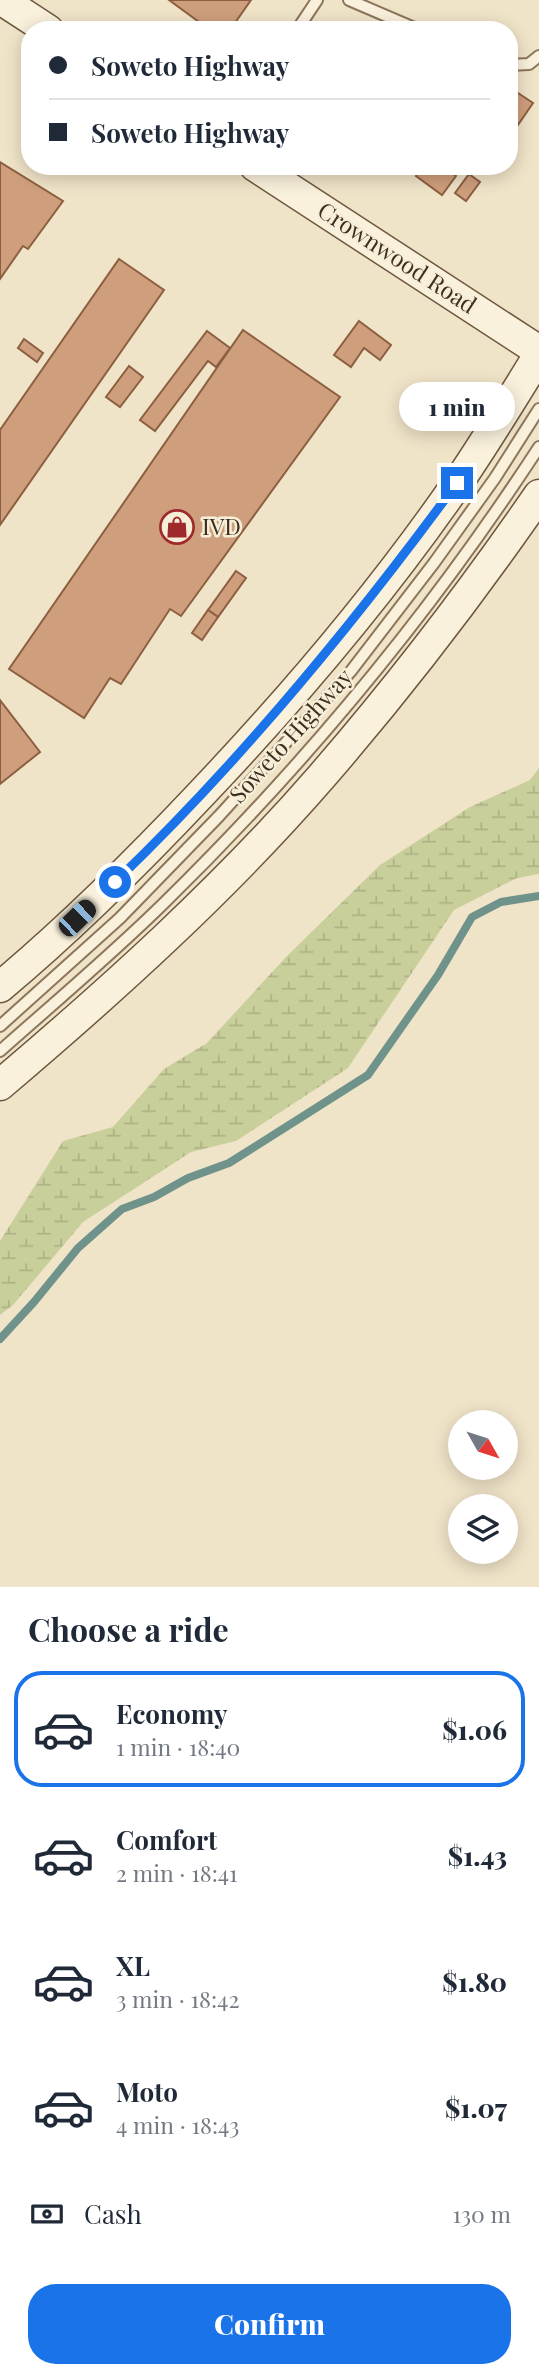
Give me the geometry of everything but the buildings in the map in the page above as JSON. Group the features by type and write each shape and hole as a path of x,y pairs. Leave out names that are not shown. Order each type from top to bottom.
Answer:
{"main road":[{"path":"2,0 34,21"},
{"name":"Crownwood Road","path":"269,175 539,353"},
{"name":"Soweto Highway","path":"0,987 40,954 153,846 251,742 360,612 457,483 519,415 539,353"},
{"name":"Soweto Highway","path":"0,1085 110,990 233,871 321,777 441,631 539,495"}],"lane":[{"path":"303,21 317,0"},
{"path":"349,0 398,21"},
{"path":"518,65 529,64 539,56"},
{"name":"Soweto Highway","path":"0,1026 120,918 219,816 351,671 495,478 519,415 539,409"},
{"name":"Soweto Highway","path":"0,1051 162,906 270,795 428,605 539,447"}],"green space":[{"path":"539,768 539,874 517,878 454,910 348,1068 236,1141 191,1152 83,1222 13,1305 0,1315 0,1241 63,1141 113,1127 164,1069 207,1043 286,957 380,865 470,807 530,780"}],"waterway":[{"path":"0,1339 78,1248 122,1209 154,1197 188,1178 229,1163 368,1075 438,975 472,917 501,902 539,896"}],"place":[{"name":"IVD","path":"177,527"}],"route":[{"path":"115,882 153,846 251,742 312,671 457,483"}]}
